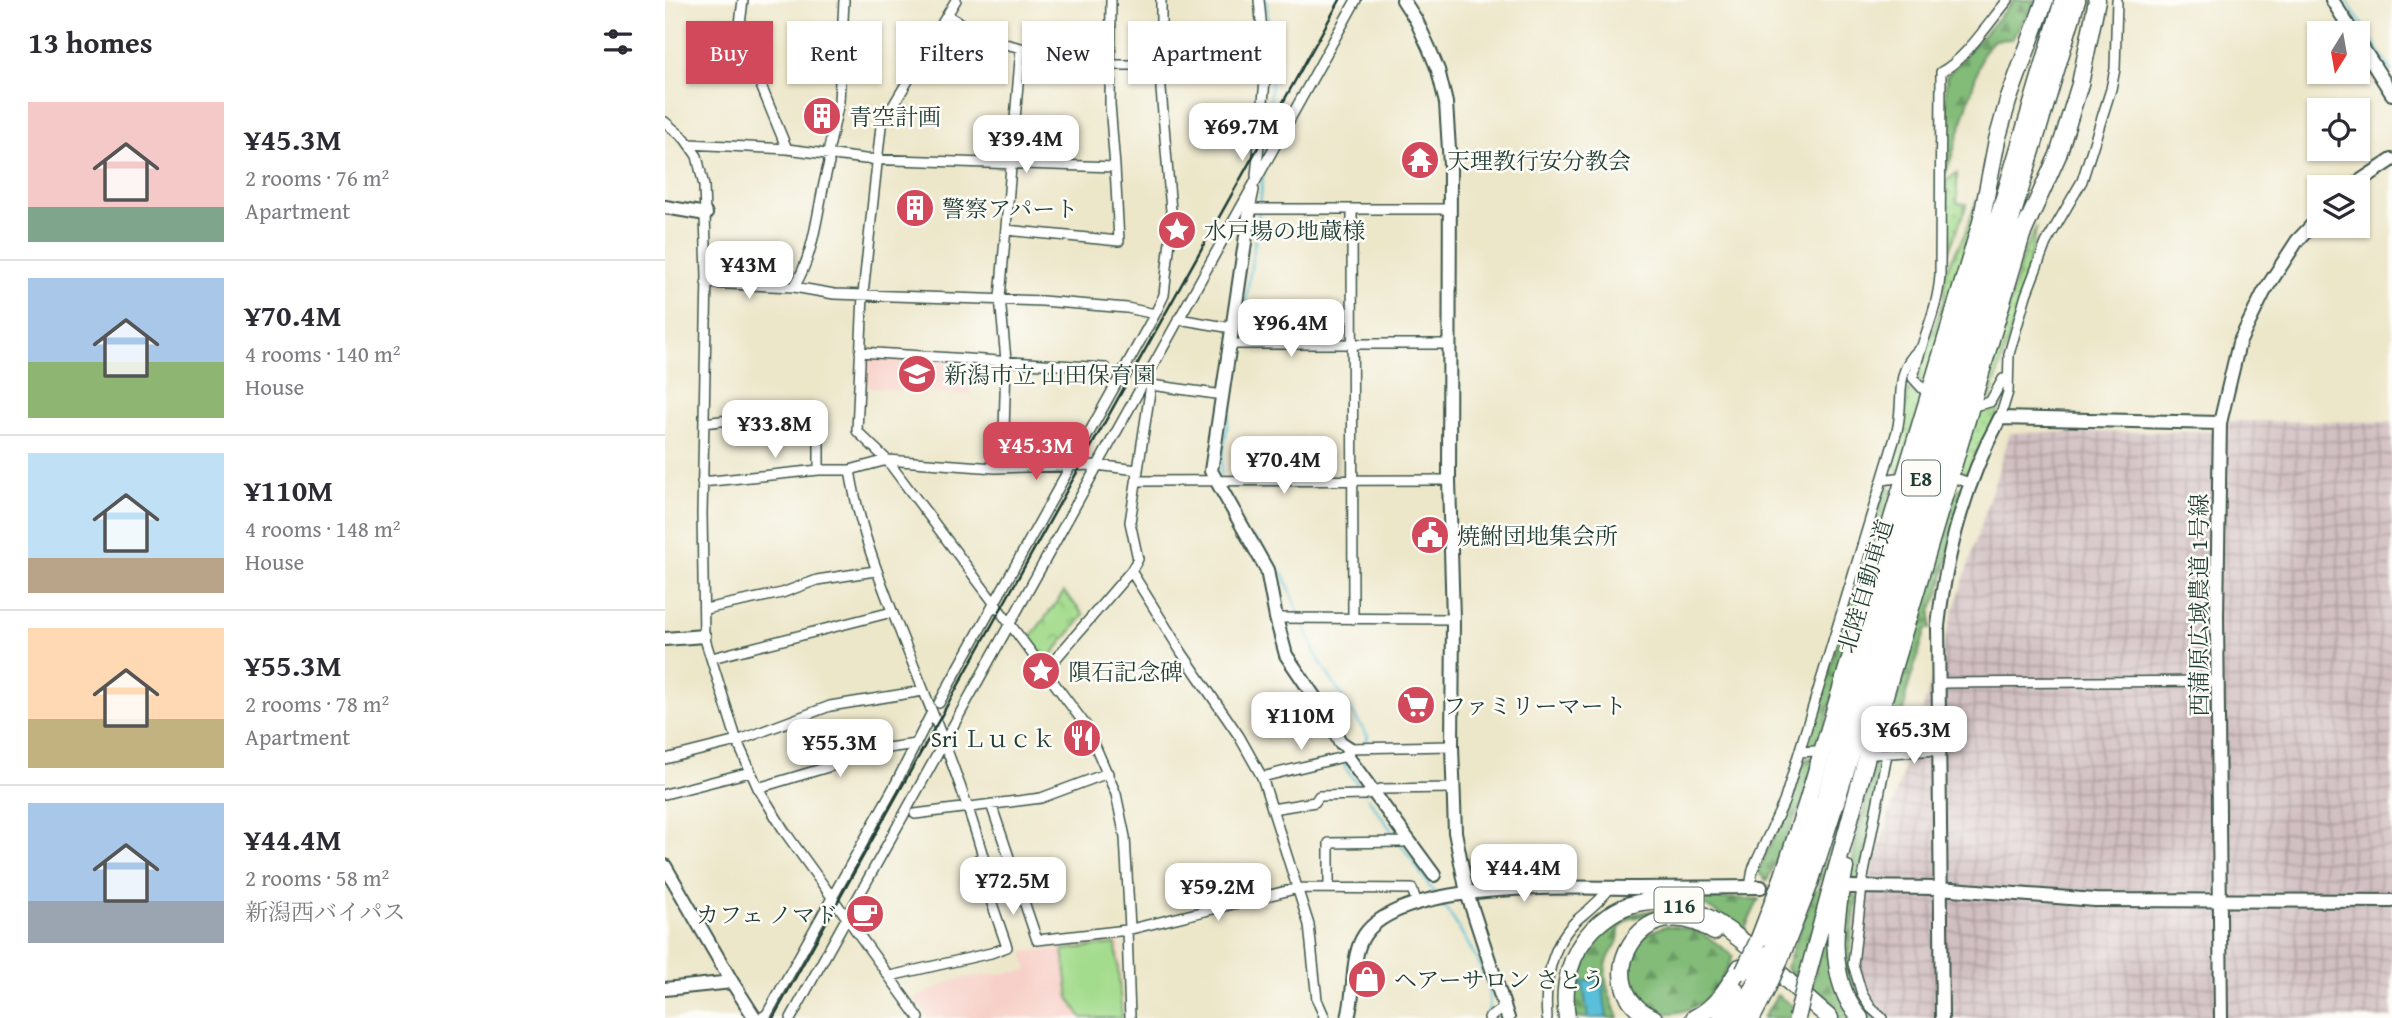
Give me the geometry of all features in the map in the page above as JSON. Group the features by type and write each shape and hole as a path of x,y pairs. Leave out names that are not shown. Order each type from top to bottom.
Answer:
{"highway":[{"path":"1721,1018 1795,842 1982,222 1997,140 2008,101 2045,0"},
{"name":"北陸自動車道","path":"1774,958 1825,798 2063,0"},
{"name":"北陸自動車道","path":"1752,1018 1761,987 1810,883 1840,790 2077,0"},
{"path":"1797,1018 2022,235 2058,155 2080,84 2097,0"},
{"path":"1860,1018 1850,1005 1839,981 1836,934 1843,877 1872,752"},
{"name":"116","path":"1567,1018 1567,979 1573,958 1584,941 1597,926 1614,914 1633,905 1654,902 1686,906 1710,917 1830,1018"},
{"path":"1654,1018 1639,1009 1630,999 1625,988 1623,964 1630,943 1638,933 1658,920 1671,919 1697,922 1710,929 1814,1018"},
{"path":"1694,1018 1721,996 1742,969"},
{"name":"北陸自動車道","path":"1738,1018 1761,987"}],"street":[{"path":"743,0 739,32 787,149"},
{"path":"794,287 803,273 811,246 839,102 844,0"},
{"path":"956,0 881,127 863,294 857,431 887,460 1087,727 1117,794 1125,837 1131,1018"},
{"path":"1111,0 1111,21"},
{"path":"1161,0 1162,21"},
{"path":"1259,0 1261,21"},
{"path":"791,1018 1356,0"},
{"path":"1403,0 1429,48 1438,70 1446,103 1450,165 1449,480 1455,832 1467,893 1506,1012 1489,1018"},
{"path":"1923,389 1913,377 1919,349 1935,309 1940,288 1941,72 1970,45 2008,0"},
{"path":"1942,1018 1938,626 1945,570 1970,483 2006,401 2009,354 2027,295 2046,243 2082,181 2111,89 2115,69 2117,0"},
{"path":"2332,0 2345,21"},
{"path":"947,15 986,39 1021,48 1000,298 1006,360 1003,467"},
{"path":"2370,59 2392,94"},
{"path":"1006,230 1119,241 1111,84"},
{"path":"939,703 1164,295 1172,223 1162,84"},
{"path":"1265,84 1256,180 1211,471 1267,570 1286,654 1374,793 1434,875"},
{"path":"665,122 689,144 697,156 704,186 706,283 702,482 705,636 737,741 758,788 785,832 919,1018"},
{"path":"689,144 787,149 877,159 1115,167"},
{"path":"2369,175 2392,160"},
{"path":"665,208 706,214"},
{"path":"1250,209 1449,209"},
{"path":"1352,210 1353,620"},
{"name":"西蒲原広域農道 1号線","path":"2221,1018 2217,604 2220,423 2239,343 2264,292 2297,241 2307,231"},
{"path":"706,283 794,287 834,294 1000,298 1127,308 1155,314"},
{"path":"1178,320 1232,328"},
{"path":"1230,344 1449,344"},
{"path":"1348,1018 1362,940 1374,925 1417,903 1512,888 1755,887 1753,869 1778,817 1800,752 1883,480 1900,419 1902,372 1919,349"},
{"path":"860,352 1105,368"},
{"path":"1977,405 1990,402 2003,379 2008,379"},
{"path":"1046,670 1131,571 1138,559 1130,522 1151,386 1223,395"},
{"path":"2000,418 2220,423"},
{"path":"703,422 737,419 819,423 818,471"},
{"path":"702,482 850,470 887,460 1003,467 1070,468 1096,465 1138,470"},
{"path":"850,470 854,495 875,571 969,807 983,856 977,860 1007,947 890,976"},
{"path":"1883,480 1896,478"},
{"path":"1955,478 1970,483"},
{"path":"1137,481 1449,480"},
{"path":"705,609 782,593 817,580 875,571"},
{"path":"1131,571 1182,653 1239,736 1262,777 1309,925 1317,1000 1325,1018"},
{"path":"712,658 892,612"},
{"path":"1276,618 1453,619"},
{"path":"665,639 705,636"},
{"path":"1938,683 2219,681"},
{"path":"665,759 737,741 830,706 923,691"},
{"path":"761,1018 767,1014 932,714"},
{"path":"758,788 838,764 851,753 916,744"},
{"path":"1262,777 1348,752 1452,746"},
{"path":"1872,752 1888,754 1938,750"},
{"path":"1800,752 1815,751"},
{"path":"1882,1018 1862,994 1853,964 1863,887 1888,754"},
{"path":"665,794 750,772"},
{"path":"915,814 1041,798 1108,773"},
{"path":"1272,809 1315,802 1319,796 1364,795 1381,789 1453,788"},
{"path":"991,804 1037,940 1128,929 1299,888 1412,889 1417,903"},
{"path":"1329,888 1329,843 1408,840"},
{"path":"665,866 731,982 755,1018"},
{"path":"1847,887 1939,888 2095,900 2392,901"},
{"path":"1547,1018 1546,982 1563,937 1610,888"},
{"path":"665,989 731,982"}],"shaded area":[{"name":"新潟市立 山田保育園","path":"864,354 973,361 970,396 862,387"},
{"path":"2227,421 2392,422 2392,1018 1885,1018 1859,975 1854,926 2010,433 2227,431"},
{"path":"1120,942 1122,1018 930,1018 915,998 957,979 1028,970 1023,952"}],"green space":[{"path":"2014,0 2036,0 2012,39 1994,40 1983,52 1945,174 1946,77"},
{"path":"1957,173 1957,203 1967,204 1946,258 1946,181"},
{"path":"1977,199 1976,216 1925,387 1918,376 1944,299 1945,272 1965,234"},
{"path":"2037,226 2017,311 1990,399 1980,404 2025,249"},
{"path":"1908,390 1923,394 1899,473 1893,465 1902,431"},
{"path":"2003,396 1994,423 1980,450 1975,452 1970,470 1959,476 1968,433 1977,411 1991,412"},
{"path":"1885,487 1896,490 1817,750 1807,742"},
{"path":"1961,488 1963,499 1939,594 1931,610 1931,629 1926,629 1906,694 1905,710 1894,721 1896,740 1893,752 1877,752 1894,681 1952,490"},
{"path":"1064,592 1084,615 1047,661 1030,638"},
{"path":"1817,756 1801,805 1767,881 1758,872 1788,804 1802,760"},
{"path":"1876,759 1885,765 1861,881 1848,884 1859,826"},
{"path":"1832,843 1835,846 1800,981 1786,968"},
{"path":"1847,892 1858,897 1850,945 1853,981 1861,998 1878,1018 1866,1018 1847,993 1840,965"},
{"path":"1692,898 1759,899 1743,933 1729,920"},
{"path":"1832,899 1830,957 1854,1018 1839,1018 1810,994"},
{"path":"1654,910 1659,912 1629,919 1619,929 1617,943 1608,959 1606,981 1618,1018 1573,1018 1573,974 1582,953 1603,928 1623,916"},
{"path":"1665,926 1694,930 1733,956 1710,994 1699,1004 1681,1012 1661,1013 1652,1010 1637,999 1631,989 1630,962 1635,947 1644,936"},
{"path":"1116,944 1122,1018 1082,1018 1069,998 1063,950"},
{"path":"1777,995 1794,1007 1791,1018 1763,1018"}],"water":[{"path":"1602,979 1607,1018 1588,1018 1583,985 1580,985 1580,982"}],"waterway":[{"path":"1265,157 1273,65 1266,0"},
{"path":"2346,0 2392,71"},
{"path":"1260,206 1263,174"},
{"path":"1240,341 1259,212"},
{"path":"1220,476 1239,347"},
{"path":"1256,539 1285,577 1299,614"},
{"path":"1302,621 1317,657 1368,737 1365,745"},
{"path":"1348,762 1344,766 1364,793"},
{"path":"1368,798 1397,838"},
{"path":"1401,844 1436,896"},
{"path":"1440,901 1468,943 1486,979 1488,1014"}],"tunnel":[{"path":"1761,887 1838,887"}],"railway":[{"path":"773,1018 1340,0"}],"place":[{"name":"青空計画","path":"822,116"},
{"name":"天理教行安分教会","path":"1420,160"},
{"name":"警察アパート","path":"915,208"},
{"name":"水戸場の地蔵様","path":"1177,230"},
{"name":"新潟市立 山田保育園","path":"917,374"},
{"name":"焼鮒団地集会所","path":"1430,535"},
{"name":"隕石記念碑","path":"1041,671"},
{"name":"ファミリーマート","path":"1416,705"},
{"name":"Sri Ｌｕｃｋ","path":"1082,738"},
{"name":"カフェ ノマド","path":"865,914"},
{"name":"ヘアーサロン さとう","path":"1367,979"}]}
